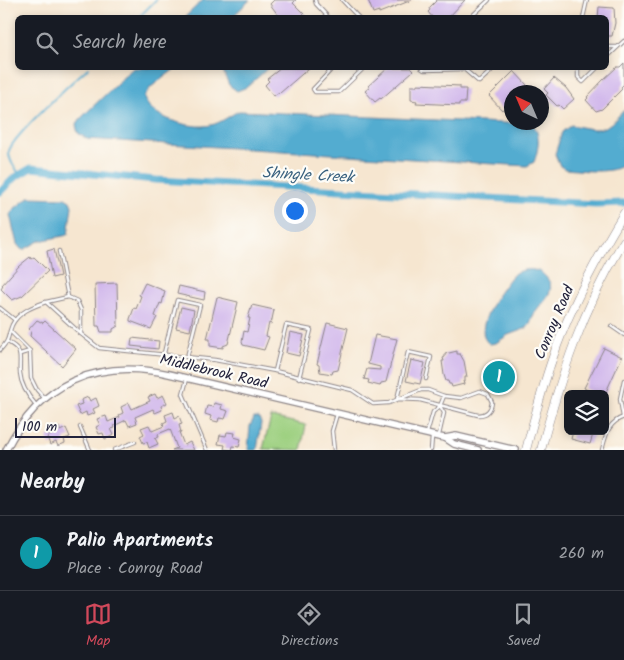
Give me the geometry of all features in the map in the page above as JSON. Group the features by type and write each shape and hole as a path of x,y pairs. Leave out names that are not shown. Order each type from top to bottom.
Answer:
{"main road":[{"name":"Conroy Road","path":"526,450 553,356 574,306 597,259 624,213"},
{"name":"Conroy Road","path":"541,450 569,354 592,301 624,241"}],"street":[{"name":"Middlebrook Road","path":"6,450 23,422 36,406 60,388 75,380 107,370 123,368 146,369 187,378 436,436 454,444 478,450"},
{"name":"Middlebrook Road","path":"436,436 456,436 516,450"}],"lane":[{"path":"315,0 316,4 326,15"},
{"path":"342,0 355,15"},
{"path":"473,15 489,0"},
{"path":"584,15 587,0"},
{"path":"609,55 623,43"},
{"path":"609,47 618,47"},
{"path":"331,70 315,85 313,89 315,92 339,92 362,70"},
{"path":"466,70 479,82 491,70"},
{"path":"578,70 578,77 583,82 595,70"},
{"path":"59,251 68,297"},
{"path":"0,350 8,342 15,320 32,307 68,297 77,301 80,305 81,334"},
{"path":"164,353 177,300 200,305 187,356"},
{"path":"46,302 99,348 187,356 275,371 356,392 373,404 385,404 421,390 428,390 444,396 464,397 480,391 488,394 491,399 491,406 486,413 478,415 420,400 398,399"},
{"path":"0,308 15,320"},
{"path":"275,371 286,325 311,330 299,378"},
{"path":"611,326 624,335"},
{"path":"10,331 30,351 31,378 37,390 45,399"},
{"path":"8,342 18,349 24,390 36,406"},
{"path":"20,354 30,351"},
{"path":"398,399 408,352 431,357 426,379"},
{"path":"187,378 183,394 207,450"},
{"path":"602,450 607,432 616,419 624,417 620,399 624,380"},
{"path":"436,436 433,412 440,406 444,396"},
{"path":"431,450 444,413 440,406"},
{"path":"334,450 332,431 337,413"},
{"path":"80,427 90,450"},
{"path":"114,450 135,442"}],"green space":[{"path":"271,417 306,425 301,450 263,449"}],"water":[{"path":"203,0 250,0 234,15 187,15"},
{"path":"131,70 173,70 151,87 144,97 154,111 183,124 194,126 211,125 239,111 504,123 504,130 536,130 538,144 534,162 527,166 87,139 78,133 76,125"},
{"path":"223,70 266,70 247,87 237,91 229,85"},
{"path":"624,110 624,164 613,170 605,171 565,169 560,166 555,154 562,132 571,125 595,129 601,128 611,123"},
{"path":"29,197 65,198 70,201 72,206 68,235 39,241 23,250 21,249 17,244 10,215 14,209"},
{"path":"524,270 536,270 544,275 550,282 550,292 537,309 527,328 490,344 485,338 483,330 489,310 512,276"},
{"path":"254,418 259,418 261,423 257,450 248,450 250,426"}],"building":[{"path":"274,0 296,0 293,3 305,15 278,15 270,4"},
{"path":"368,0 412,0 379,13 379,11 373,13"},
{"path":"437,0 465,0 451,15 430,15 428,12 429,8"},
{"path":"599,7 614,8 615,23 612,36 609,36 609,15 598,15"},
{"path":"624,63 624,84 621,87 622,89 602,109 596,111 586,100 587,97 617,67"},
{"path":"278,70 307,70 274,96 265,85 269,81 267,79"},
{"path":"386,70 413,71 375,102 365,91 370,87 368,86"},
{"path":"514,71 527,85 504,85 504,108 502,110 489,96"},
{"path":"554,78 566,88 574,99 563,109 559,105 557,106 549,98 548,85"},
{"path":"417,84 460,86 460,89 466,89 465,103 459,103 459,105 416,103 417,101 411,100 411,86 417,86"},
{"path":"54,249 60,276 52,278 47,251"},
{"path":"30,257 31,259 34,257 48,271 22,296 12,300 1,289 2,285"},
{"path":"117,283 118,326 113,329 113,332 101,332 99,326 96,326 95,284"},
{"path":"145,283 165,291 162,304 160,303 155,316 157,317 151,329 130,321"},
{"path":"179,286 205,292 204,300 177,294"},
{"path":"217,297 238,302 228,344 223,346 223,348 210,346 210,339 207,339"},
{"path":"252,305 274,310 266,336 269,337 264,350 243,345 242,342 244,331 247,332 250,318 248,318"},
{"path":"181,307 194,310 190,331 176,328"},
{"path":"37,320 43,323 45,321 76,349 62,366 30,336 31,331 29,329"},
{"path":"327,323 348,328 338,370 333,371 332,374 320,372 319,365 317,364"},
{"path":"290,332 304,335 299,356 286,353"},
{"path":"375,335 397,339 386,382 381,383 380,386 368,383 369,380 364,379 367,369 380,370 380,367 368,364"},
{"path":"132,338 159,341 158,349 131,346"},
{"path":"604,348 622,357 607,390 588,390 584,388"},
{"path":"457,351 457,354 460,354 464,361 467,377 463,381 464,384 452,387 446,381 442,361 444,361 445,354"},
{"path":"411,360 425,363 420,384 406,381"},
{"path":"494,363 500,368 508,363 513,368 514,372 510,376 515,381 508,389 506,388 503,391 497,387 494,388 486,377"},
{"path":"155,394 157,398 163,395 167,403 161,406 162,410 155,413 153,409 135,417 137,423 129,426 126,420 114,426 115,428 111,429 114,435 105,439 103,433 99,434 96,427 100,425 97,419 106,416 108,422 120,417 119,415 123,413 121,407 129,403 132,409 150,401 148,397"},
{"path":"88,397 90,401 96,398 99,406 93,409 95,413 87,416 86,412 80,415 76,406 82,404 81,400"},
{"path":"214,403 222,405 221,409 228,411 225,419 219,418 218,422 210,420 211,416 205,414 207,406 213,407"},
{"path":"173,412 175,418 179,416 182,424 179,425 181,432 179,432 184,445 190,442 194,450 172,450 177,448 170,429 158,434 159,437 155,438 158,444 149,448 147,442 143,443 140,436 144,434 141,428 149,425 152,431 164,426 163,423 167,421 165,415"},
{"path":"59,427 60,431 66,428 70,437 64,439 65,443 58,446 56,442 50,445 47,437 53,434 51,430"},
{"path":"227,432 235,433 234,437 241,439 239,447 233,446 232,450 224,449 225,445 218,444 220,435 226,436"},
{"path":"572,435 593,435 590,444 571,439"}],"waterway":[{"path":"141,15 156,0"},
{"path":"20,175 10,157 9,151 13,144 44,109 86,70"},
{"name":"Shingle Creek","path":"0,192 14,178 31,168 156,180 596,204 624,203"}],"place":[{"name":"Palio Apartments","path":"499,377"}]}
